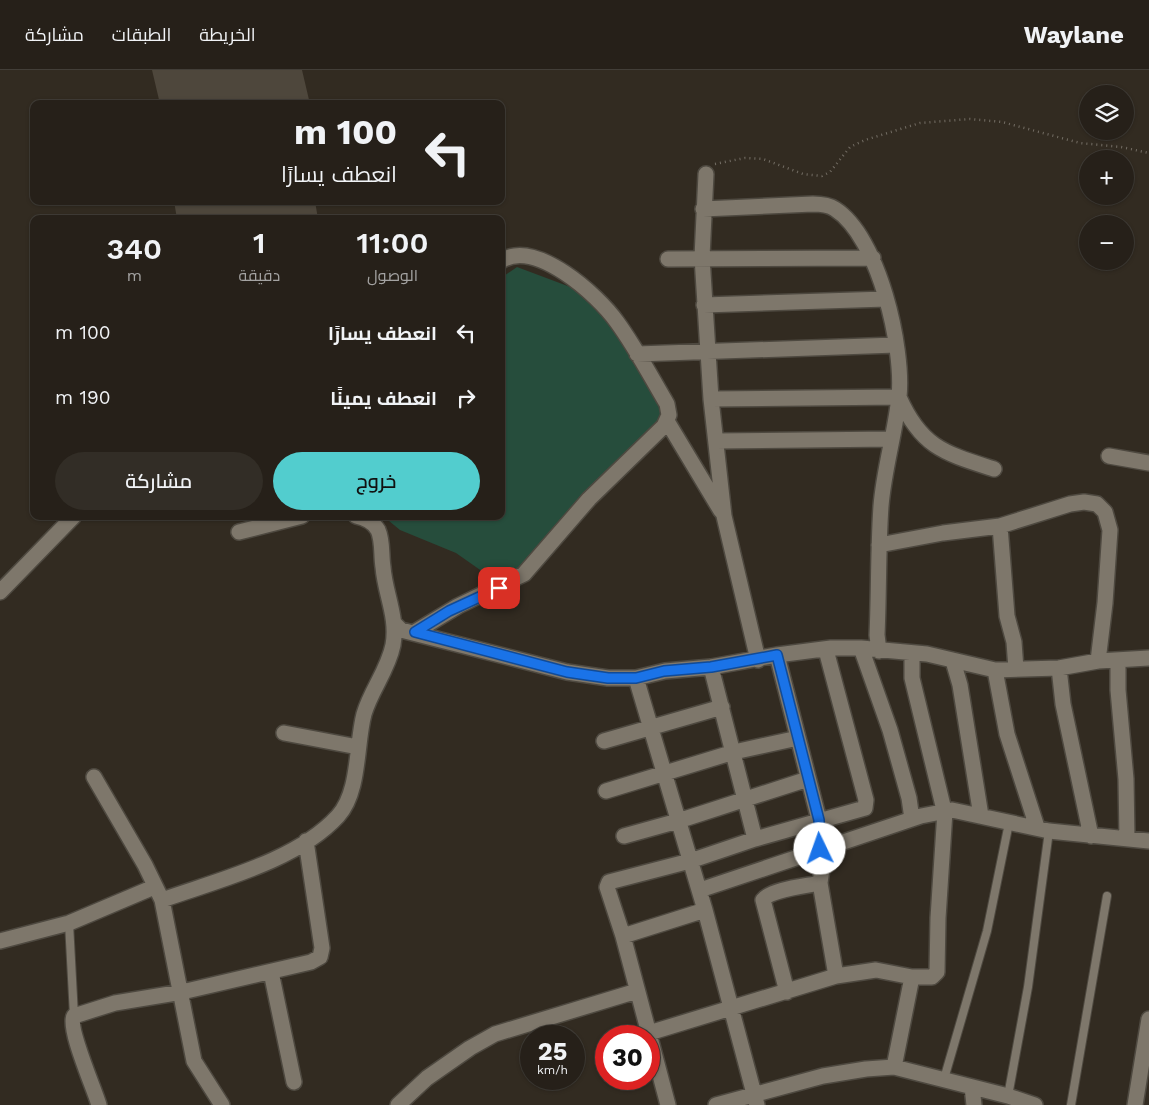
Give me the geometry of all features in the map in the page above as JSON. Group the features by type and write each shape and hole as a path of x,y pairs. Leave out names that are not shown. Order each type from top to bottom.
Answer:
{"street":[{"path":"706,174 702,257 711,399 724,516 758,660"},
{"path":"703,209 813,204 829,206 852,224 873,258 886,299 896,345 899,397 883,488 879,545 877,635 879,651"},
{"path":"415,632 452,610 524,574 589,499 667,421 669,415 667,404 616,321 583,287 541,259 517,255 505,260"},
{"path":"668,259 702,257 873,258"},
{"path":"704,304 886,299"},
{"path":"637,354 896,345"},
{"path":"711,399 899,397"},
{"path":"899,397 914,427 928,441 954,454 994,468"},
{"path":"667,421 724,516"},
{"path":"716,441 891,439"},
{"path":"1109,456 1149,463"},
{"path":"879,545 943,533 1000,526 1032,514 1084,502 1096,504 1105,512 1109,523 1110,541 1098,661"},
{"path":"0,592 70,520"},
{"path":"239,532 286,520"},
{"path":"0,941 69,923 158,894 265,863 306,841 338,816 345,804 354,773 364,715 390,656 395,624 383,568 380,536 374,524 365,520"},
{"path":"1000,526 1007,616 1014,642 1016,669"},
{"path":"395,624 401,630 567,672 608,678 636,678 664,671 711,667 758,660 777,655 861,648 926,654 994,670 1059,668 1098,661 1149,658"},
{"path":"861,648 890,730 909,798 912,819"},
{"path":"647,1025 623,936 607,887 609,882 690,861 756,838 865,808 867,804 826,650"},
{"path":"660,1030 836,976 876,970 912,978 932,977 937,972 938,910 945,811 912,678 912,654"},
{"path":"777,655 819,820 822,849 820,883 836,976"},
{"path":"953,661 960,685 981,816"},
{"path":"1118,661 1118,690 1126,779 1127,838"},
{"path":"711,667 756,838"},
{"path":"1059,668 1063,704 1091,836"},
{"path":"994,670 1007,734 1043,829"},
{"path":"636,678 706,910 755,1100"},
{"path":"604,741 652,726 722,708"},
{"path":"284,733 358,748"},
{"path":"606,791 734,752 798,738"},
{"path":"94,778 145,865 158,894 182,992 194,1061 222,1105"},
{"path":"624,836 678,821 808,779"},
{"path":"700,890 912,819 945,811 981,816 1043,829 1149,842"},
{"path":"99,1105 76,1043 72,1022 74,1016 115,1003 182,992 271,972 311,962 320,957 322,948 306,841"},
{"path":"787,992 763,900 765,897 783,890 820,883"},
{"path":"623,936 706,910"},
{"path":"271,972 294,1082"},
{"path":"894,1068 912,978"},
{"path":"398,1105 427,1078 470,1048 495,1034 637,990"},
{"path":"1135,1105 1149,1019"},
{"path":"716,1105 755,1100 823,1076 866,1069 894,1068 944,1079 1032,1104"},
{"path":"660,1075 668,1105"},
{"path":"972,1087 974,1105"}],"lane":[{"path":"944,1079 987,931 1009,823"},
{"path":"1008,1096 1028,986 1043,829"},
{"path":"1071,1105 1107,896"},
{"path":"69,923 74,1016"}],"path":[{"path":"706,174 714,164 754,158 770,160 803,174 822,176 833,168 850,147 865,140 920,123 953,120 984,119 1002,122 1080,142 1121,147 1149,153"}],"green space":[{"path":"517,267 573,288 607,313 666,415 661,433 526,579 503,586 456,553 400,530 388,520 505,520 505,275"}],"building":[{"path":"152,70 302,70 309,100 159,100"},
{"path":"175,205 316,205 317,215 176,215"}],"route":[{"path":"499,588 458,606 415,632 567,672 608,678 636,678 664,671 711,667 758,660 777,655 819,820 820,849"}]}
